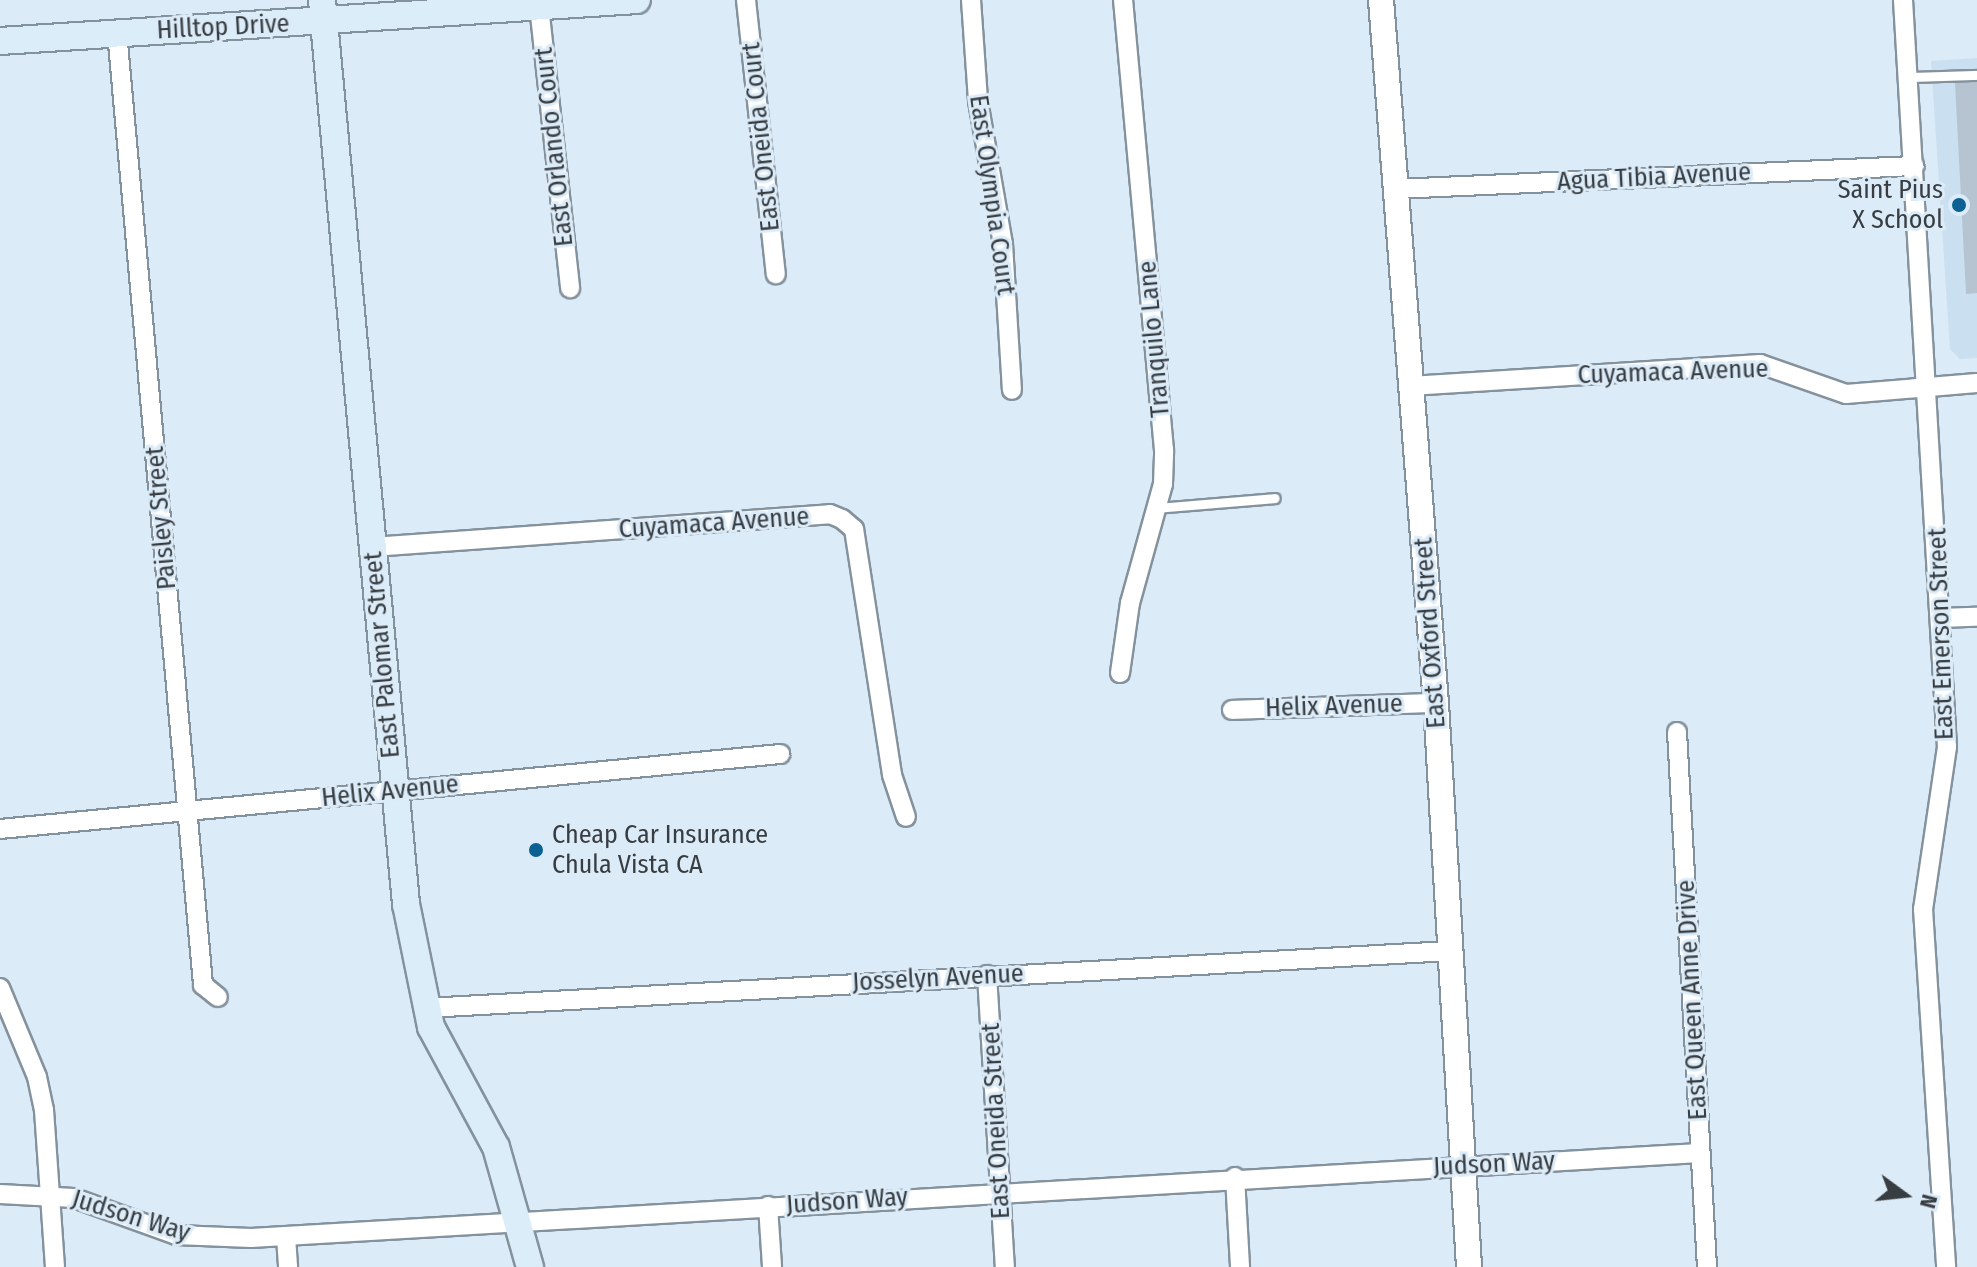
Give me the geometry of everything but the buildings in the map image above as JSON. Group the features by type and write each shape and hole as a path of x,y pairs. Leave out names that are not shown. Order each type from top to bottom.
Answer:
{"main road":[{"name":"Hilltop Drive","path":"0,41 323,10 539,6 637,0"},
{"name":"East Palomar Street","path":"323,10 406,904 427,1008 448,1065 496,1147 520,1220 530,1267"}],"street":[{"name":"East Oneida Court","path":"746,0 776,274"},
{"name":"East Olympia Court","path":"971,0 978,101 1003,244 1012,390"},
{"name":"Tranquilo Lane","path":"1120,673 1130,603 1156,508 1164,450 1123,0"},
{"name":"East Oxford Street","path":"1381,0 1436,703 1469,1267"},
{"name":"East Emerson Street","path":"1903,0 1942,618 1947,747 1923,909 1946,1267"},
{"name":"East Orlando Court","path":"539,6 570,288"},
{"name":"Paisley Street","path":"117,32 203,985 218,997"},
{"name":"Agua Tibia Avenue","path":"1395,189 1914,166"},
{"name":"Cuyamaca Avenue","path":"1410,386 1760,364 1846,394 1977,383"},
{"name":"Cuyamaca Avenue","path":"372,547 830,514 842,519 854,529 892,775 906,817"},
{"path":"1942,618 1977,617"},
{"name":"Helix Avenue","path":"1232,710 1436,703"},
{"name":"East Queen Anne Drive","path":"1677,732 1707,1267"},
{"name":"Helix Avenue","path":"0,829 187,809 394,793 546,774 780,754"},
{"name":"Josselyn Avenue","path":"427,1008 1449,951"},
{"name":"East Oneida Street","path":"987,975 1005,1267"},
{"path":"0,988 37,1077 51,1194 55,1267"},
{"name":"Judson Way","path":"0,1194 51,1194 176,1235 286,1237 1235,1177 1700,1153"},
{"path":"1235,1177 1240,1267"},
{"path":"768,1206 772,1267"},
{"path":"286,1237 288,1267"}],"lane":[{"path":"1908,77 1977,75"},
{"path":"1156,508 1275,498"}],"shaded area":[{"name":"Saint Pius X School","path":"1977,58 1977,358 1960,359 1950,349 1931,61"}],"place":[{"name":"Saint Pius X School","path":"1959,205"},
{"name":"Cheap Car Insurance Chula Vista CA","path":"536,850"}]}
